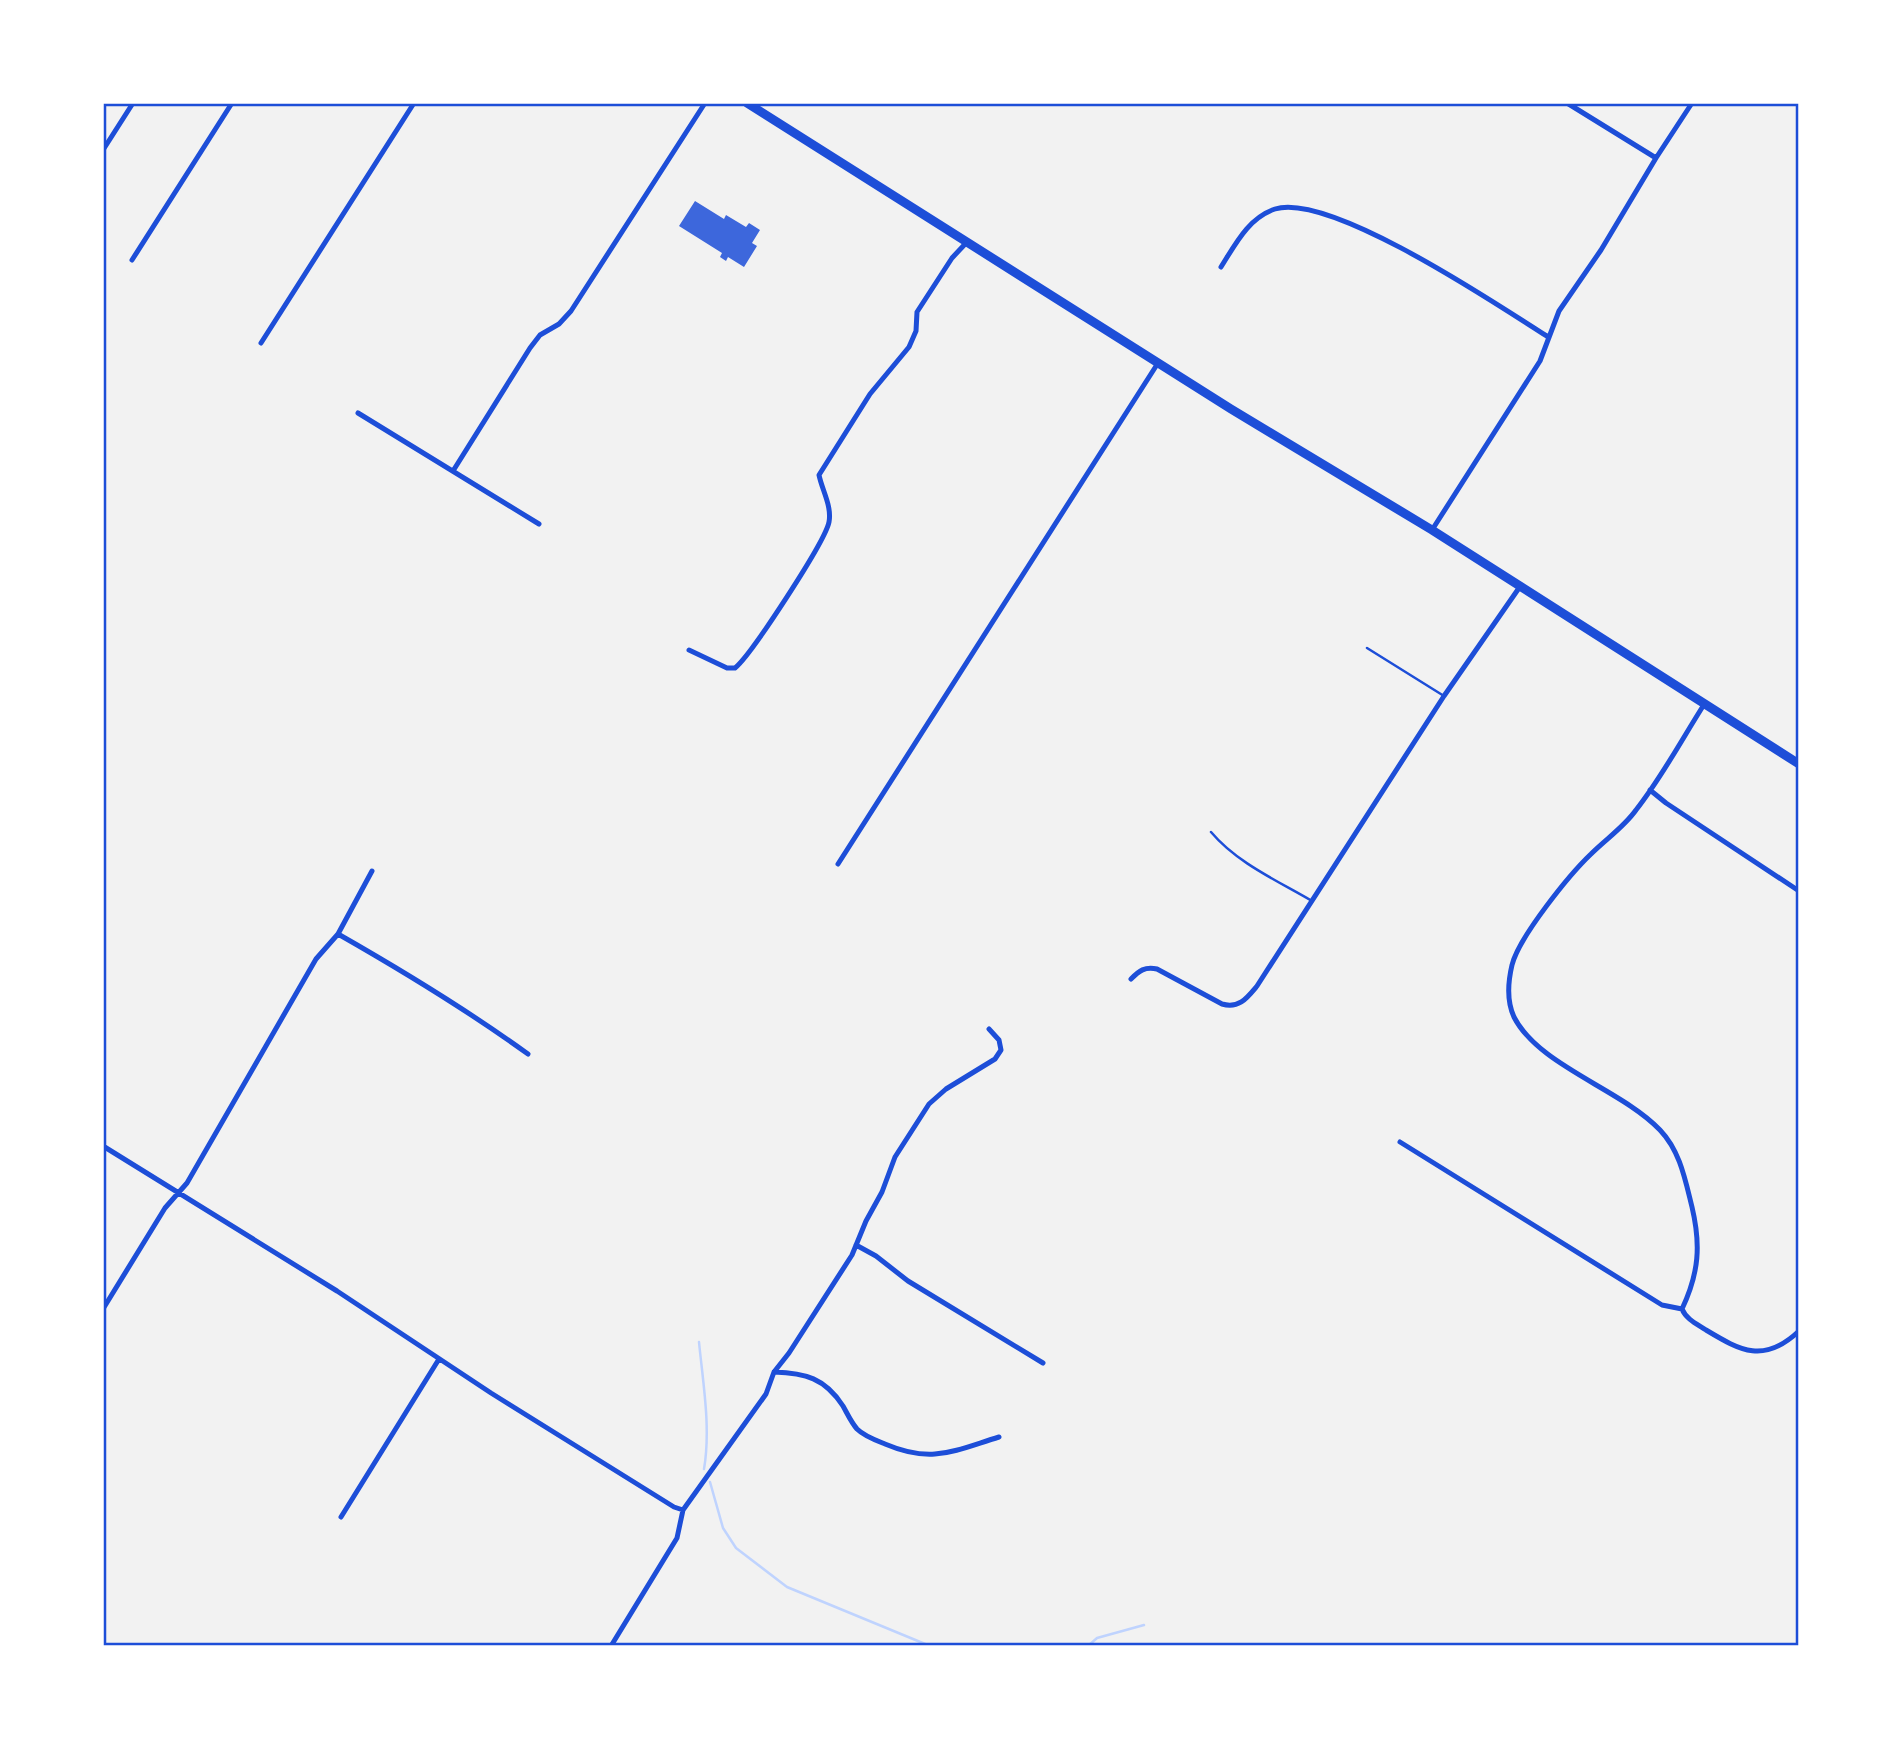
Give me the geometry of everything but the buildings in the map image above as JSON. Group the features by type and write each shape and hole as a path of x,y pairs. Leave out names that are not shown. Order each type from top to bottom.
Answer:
{"main road":[{"path":"747,103 1157,363 1432,530 1519,588 1799,764"}],"street":[{"path":"103,150 133,103"},
{"path":"132,260 232,103"},
{"path":"261,342 414,103"},
{"path":"453,471 530,348 540,335 559,324 581,295 705,103"},
{"path":"1567,103 1656,158"},
{"path":"1432,530 1540,361 1559,310 1601,250 1692,103"},
{"path":"1221,267 1250,224 1261,216 1275,209 1287,208 1322,212 1374,235 1465,285 1548,337"},
{"path":"689,650 727,668 735,668 754,644 801,573 828,524 828,506 819,475 826,461 841,442 870,394 909,347 916,331 917,312 952,258 967,242"},
{"path":"838,864 1157,363"},
{"path":"358,413 539,524"},
{"path":"1131,979 1145,968 1157,969 1222,1004 1233,1006 1243,1002 1257,986 1444,696 1519,588"},
{"path":"1705,703 1635,812 1589,855 1535,923 1513,962 1509,1000 1515,1018 1537,1044 1560,1063 1647,1118 1672,1145 1688,1189 1699,1245 1694,1278 1682,1309 1684,1314 1742,1350 1752,1352 1785,1343 1799,1331"},
{"path":"1650,790 1799,891"},
{"path":"103,1310 165,1208 187,1183 316,959 338,934 372,871"},
{"path":"338,934 390,964 528,1054"},
{"path":"611,1646 677,1538 683,1510 766,1394 774,1372 818,1309 856,1245 895,1157 929,1104 946,1089 995,1059 1000,1050 999,1040 989,1029"},
{"path":"1400,1142 1662,1305 1682,1309"},
{"path":"103,1146 337,1291 439,1359 674,1507 683,1510"},
{"path":"856,1245 876,1256 908,1281 1043,1363"},
{"path":"341,1517 439,1359"},
{"path":"774,1372 801,1373 823,1385 832,1391 860,1432 918,1455 948,1452 999,1437"}],"lane":[{"path":"1367,648 1444,696"},
{"path":"1211,832 1221,844 1312,901"}],"waterway":[{"path":"699,1342 707,1422 704,1469"},
{"path":"710,1482 723,1528 736,1548 787,1587 930,1646"},
{"path":"1088,1646 1097,1638 1144,1625"}]}
